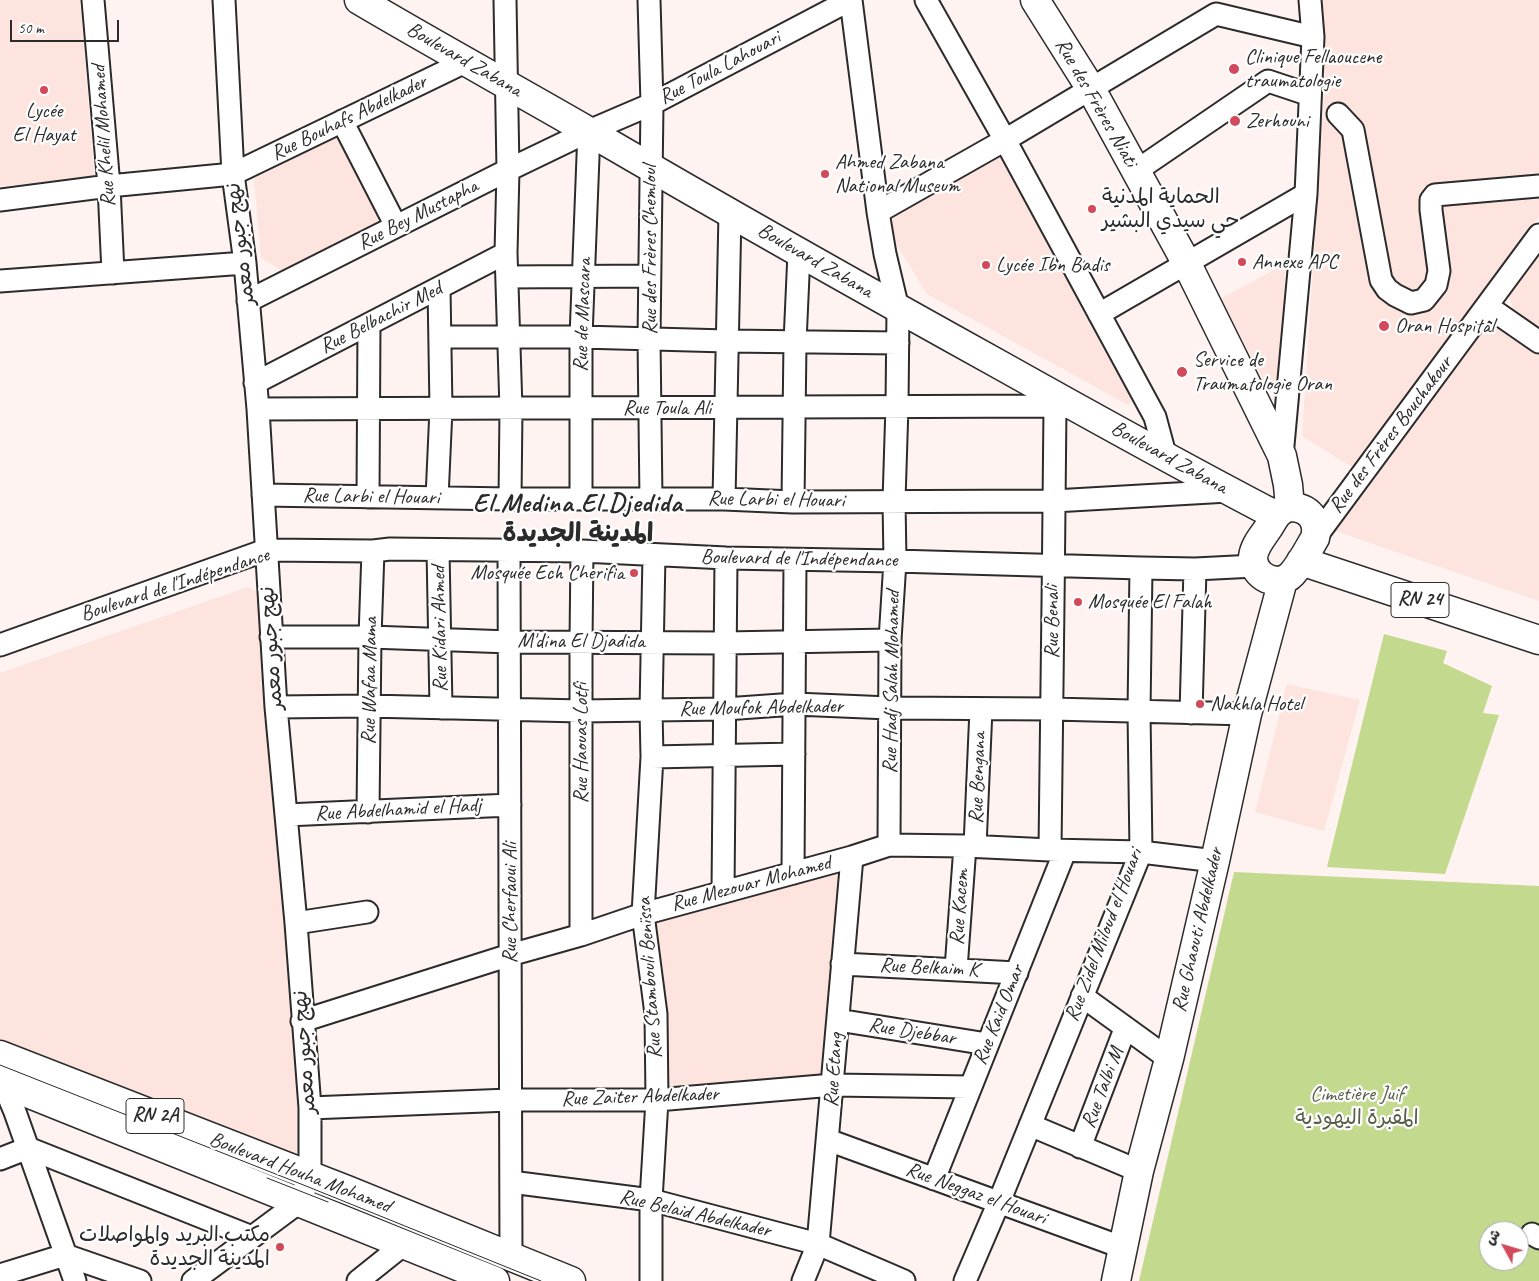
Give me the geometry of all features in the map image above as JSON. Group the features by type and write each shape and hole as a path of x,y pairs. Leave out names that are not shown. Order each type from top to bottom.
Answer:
{"main road":[{"name":"Boulevard Zabana","path":"359,0 1061,403 1228,491 1283,511 1298,507 1306,510 1316,523 1317,532 1300,560"},
{"name":"Rue des Frères Niati","path":"1035,0 1091,89 1187,264 1282,456 1288,484 1283,511"},
{"path":"1283,511 1254,550 1253,559 1255,566 1260,574 1267,579 1300,560"},
{"name":"RN 24","path":"1300,560 1539,640"},
{"name":"Rue Ghaouti Abdelkader","path":"1116,1281 1139,1171 1215,861 1247,714 1300,560"},
{"name":"Boulevard Houha Mohamed","path":"0,1055 572,1281"},
{"name":"Boulevard Houha Mohamed","path":"1,1083 495,1281"}],"street":[{"name":"Rue Khelil Mohamed","path":"93,0 109,186 113,273"},
{"name":"نهج جبور معمر","path":"224,0 233,174 245,264 258,409 276,707 296,923 310,1108 310,1177"},
{"path":"505,0 508,85 506,253 511,409 510,499"},
{"name":"Rue des Frères Chemloul","path":"649,0 652,104 649,339 651,500"},
{"name":"Rue Toula Lahouari","path":"589,132 652,104 850,0"},
{"name":"Rue Hadj Salah Mohamed","path":"850,0 878,212 885,254 898,309 894,501 895,561 890,640 889,845"},
{"path":"926,0 1005,140 1155,417 1166,458"},
{"path":"1282,456 1306,194 1314,37 1310,0"},
{"path":"878,212 1091,89 1216,7 1314,37"},
{"name":"Rue Bouhafs Abdelkader","path":"233,174 465,62"},
{"path":"1136,171 1268,81 1310,95"},
{"path":"1338,114 1354,130 1381,280 1387,289 1411,303 1424,300 1436,285 1440,271 1431,210 1431,200 1435,195 1539,186"},
{"path":"342,121 396,226"},
{"name":"Rue Bey Mustapha","path":"248,301 508,170 589,132"},
{"name":"Rue de Mascara","path":"581,499 581,337 589,132"},
{"path":"0,200 109,186 233,174"},
{"path":"1099,314 1306,194"},
{"path":"724,499 730,213"},
{"name":"Rue des Frères Bouchakour","path":"1300,560 1539,235"},
{"name":"Rue Belbachir Med","path":"255,383 506,253"},
{"path":"793,502 795,342 799,253"},
{"path":"0,281 245,264"},
{"path":"507,277 650,276"},
{"path":"437,498 441,409 439,288"},
{"path":"1487,306 1539,342"},
{"path":"368,497 369,324"},
{"path":"440,337 581,337 898,343"},
{"name":"Rue Toula Ali","path":"258,409 726,408 1061,403"},
{"name":"Rue Benali","path":"1058,851 1053,710 1052,566 1054,501 1061,403"},
{"name":"Rue Larbi el Houari","path":"263,495 510,499 724,499 793,502 1054,501 1228,491"},
{"name":"Boulevard de l'Indépendance","path":"0,645 266,550 582,551 726,558 1141,568 1196,569 1255,566"},
{"name":"Rue Kidari Ahmed","path":"438,550 441,708"},
{"name":"Rue Cherfaoui Ali","path":"509,550 509,1100 511,1256"},
{"name":"Rue Wafaa Mama","path":"368,812 368,706 373,551"},
{"name":"Rue Haouas Lotfi","path":"581,935 582,551"},
{"name":"Rue Stambouli Benïssa","path":"650,1281 651,1200 657,1100 656,1014 643,914 652,757 654,555"},
{"path":"723,892 726,558"},
{"path":"793,872 795,560"},
{"name":"Rue Zidel Miloud el Houari","path":"965,1281 1141,852 1139,712 1141,568"},
{"path":"1191,713 1196,569"},
{"name":"M'dina El Djadida","path":"271,637 370,637 510,642 652,641 725,643 890,640"},
{"name":"Rue Moufok Abdelkader","path":"276,707 368,706 581,711 725,709 795,704 890,708 1247,714"},
{"name":"Rue Bengana","path":"970,846 981,709"},
{"path":"652,757 794,754"},
{"name":"Rue Abdelhamid el Hadj","path":"286,815 510,805"},
{"name":"Rue Mezouar Mohamed","path":"302,1021 643,914 852,857 889,845 1141,852 1215,861"},
{"name":"Rue Kacem","path":"956,969 970,846"},
{"name":"Rue Kaid Omar","path":"934,1178 1017,973 1058,851"},
{"name":"Rue Etang","path":"803,1281 818,1244 852,857"},
{"path":"296,923 367,912"},
{"name":"Rue Belkaim K","path":"842,964 1017,973"},
{"path":"1082,996 1168,1059"},
{"name":"Rue Djebbar","path":"838,1020 987,1044"},
{"name":"Rue Talbi M","path":"1080,1147 1125,1029"},
{"path":"1,1083 28,1148 74,1281"},
{"name":"Rue Zaiter Abdelkader","path":"310,1108 509,1100 657,1100 833,1085 970,1087"},
{"path":"1030,1125 1139,1171"},
{"name":"Rue Neggaz el Houari","path":"828,1140 1124,1248"},
{"path":"0,1159 28,1148 252,1237"},
{"path":"193,1281 298,1203 310,1177"},
{"name":"Rue Belaid Abdelkader","path":"511,1182 651,1200 818,1244 904,1281"},
{"path":"358,1281 403,1244"},
{"path":"0,1275 65,1255 140,1281"}],"shaded area":[{"name":"Lycée El Hayat","path":"0,0 80,0 95,180 0,186"},
{"name":"Oran Hospital","path":"1317,0 1539,0 1539,217 1355,469 1302,436 1325,79"},
{"path":"339,136 381,224 285,272 261,258 254,179"},
{"name":"Lycée Ibn Badis","path":"999,152 1136,395 1128,405 927,294 892,237 893,212"},
{"name":"Oran Hospital","path":"1539,250 1539,601 1335,531 1486,325 1500,323 1512,306 1508,291"},
{"path":"1285,264 1283,387 1269,390 1220,299"},
{"path":"248,587 257,592 304,1155 301,1160 0,1041 0,673"},
{"path":"1287,684 1360,700 1324,831 1255,812"},
{"path":"852,857 833,1085 657,1100 643,914"}],"green space":[{"path":"1384,634 1447,651 1443,663 1492,686 1483,713 1499,715 1445,874 1327,867"},
{"name":"Cimetière Juif المقبرة اليهودية","path":"1234,872 1539,886 1539,1281 1139,1281"}],"tram line":[{"path":"0,1065 541,1281"},
{"path":"267,1178 328,1202"}],"place":[{"name":"Clinique Fellaoucene traumatologie","path":"1234,69"},
{"name":"Lycée El Hayat","path":"44,90"},
{"name":"Zerhouni","path":"1235,121"},
{"name":"Ahmed Zabana National Museum","path":"825,174"},
{"name":"الحماية المدنية حي سيدي البشير","path":"1092,209"},
{"name":"Annexe APC","path":"1242,262"},
{"name":"Lycée Ibn Badis","path":"986,265"},
{"name":"Oran Hospital","path":"1384,326"},
{"name":"Service de Traumatologie Oran","path":"1182,372"},
{"name":"Mosquée Ech Cherifia","path":"634,573"},
{"name":"Mosquée El Falah","path":"1078,602"},
{"name":"Nakhla Hotel","path":"1200,704"},
{"name":"مكتب البريد والمواصلات المدينة الجديدة","path":"280,1247"}],"district":[{"name":"El Medina El Djedida المدينة الجديدة","path":"578,519"}]}
